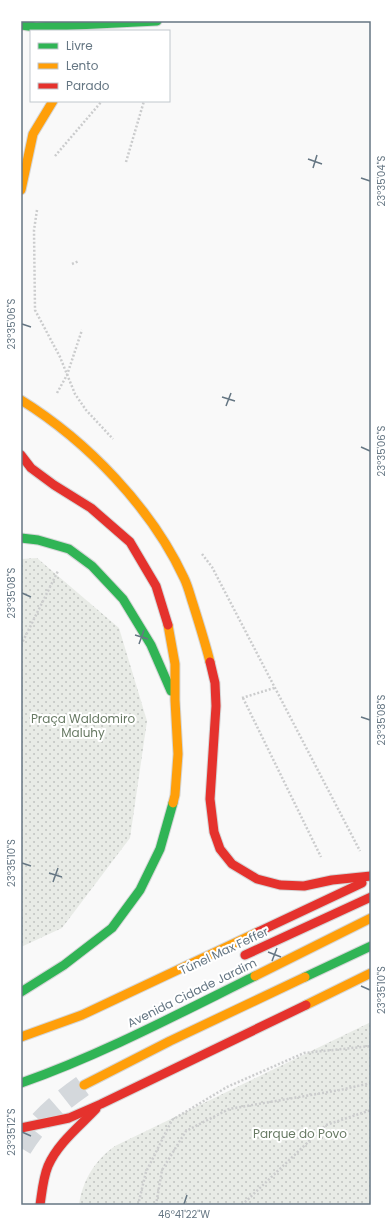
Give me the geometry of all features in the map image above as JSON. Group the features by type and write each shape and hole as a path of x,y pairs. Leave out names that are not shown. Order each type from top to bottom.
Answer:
{"main road":[{"path":"21,25 50,27 157,21"},
{"path":"143,30 154,22"},
{"path":"21,190 33,134 52,102"},
{"path":"21,400 45,415 73,438 112,475 153,523 184,578 204,637 215,683 216,706 210,799 214,832 220,849 232,864 257,879 280,884 304,886 332,880 371,877"},
{"path":"21,455 31,468 54,485 91,508 130,542 156,586 169,630 175,664 178,754 175,795 160,849 140,890 112,928 64,965 21,992"},
{"path":"21,538 38,540 69,550 92,566 123,600 151,645 175,700"},
{"path":"21,1037 82,1015 371,877"},
{"name":"Túnel Max Feffer","path":"237,959 371,897"},
{"name":"Avenida Cidade Jardim","path":"21,1083 50,1074 154,1026 371,918"},
{"path":"84,1085 177,1038 371,946"},
{"path":"21,1128 69,1118 101,1104 371,973"},
{"path":"82,1015 117,1008"},
{"path":"40,1205 44,1179 51,1160 63,1144 101,1104"}],"path":[{"path":"54,157 101,102"},
{"path":"126,162 144,102"},
{"path":"38,207 34,230 35,310 60,357 75,394 86,410 115,441"},
{"path":"72,264 79,261"},
{"path":"45,415 67,375 82,330"},
{"path":"198,549 212,567 360,852"},
{"path":"21,645 69,550"},
{"path":"216,706 274,688"},
{"path":"242,698 332,880"},
{"path":"138,1205 146,1172 172,1120 227,1087 304,1053 371,1046"},
{"path":"156,1205 162,1170 186,1131 229,1109 340,1090 371,1083"},
{"path":"242,1205 326,1125 371,1110"}],"green space":[{"name":"Praça Waldomiro Maluhy","path":"37,558 119,628 147,721 130,838 62,928 21,947 21,559"},
{"name":"Parque do Povo","path":"371,1022 371,1205 79,1205 86,1179 101,1158 115,1146"}],"tunnel":[{"path":"21,1148 41,1121 65,1099 84,1085"}],"traffic: fast":[{"path":"21,25 36,27 157,21"},
{"path":"21,538 38,540 69,549 92,566 123,599 151,645 171,691"},
{"path":"21,992 64,965 112,928 140,890 160,849 173,803"},
{"path":"305,977 371,946"},
{"path":"21,1083 110,1047 255,976"}],"traffic: slow":[{"path":"21,190 33,134 52,102"},
{"path":"21,400 70,435 93,456 115,478 154,526 185,581 200,625 210,662"},
{"path":"168,625 175,664 178,754 173,803"},
{"path":"255,976 371,918"},
{"path":"21,1037 82,1015 258,932"},
{"path":"306,1005 371,973"},
{"path":"84,1085 170,1041 305,977"}],"traffic: jam":[{"path":"21,455 31,468 54,485 91,508 130,542 156,586 168,625"},
{"path":"210,662 215,683 216,706 210,799 214,832 220,849 232,864 257,879 280,885 304,886 332,880 371,876"},
{"path":"258,932 362,883"},
{"path":"245,955 371,897"},
{"path":"21,1128 69,1118 306,1005"},
{"path":"40,1205 45,1175 52,1158 63,1142 96,1109"}]}
